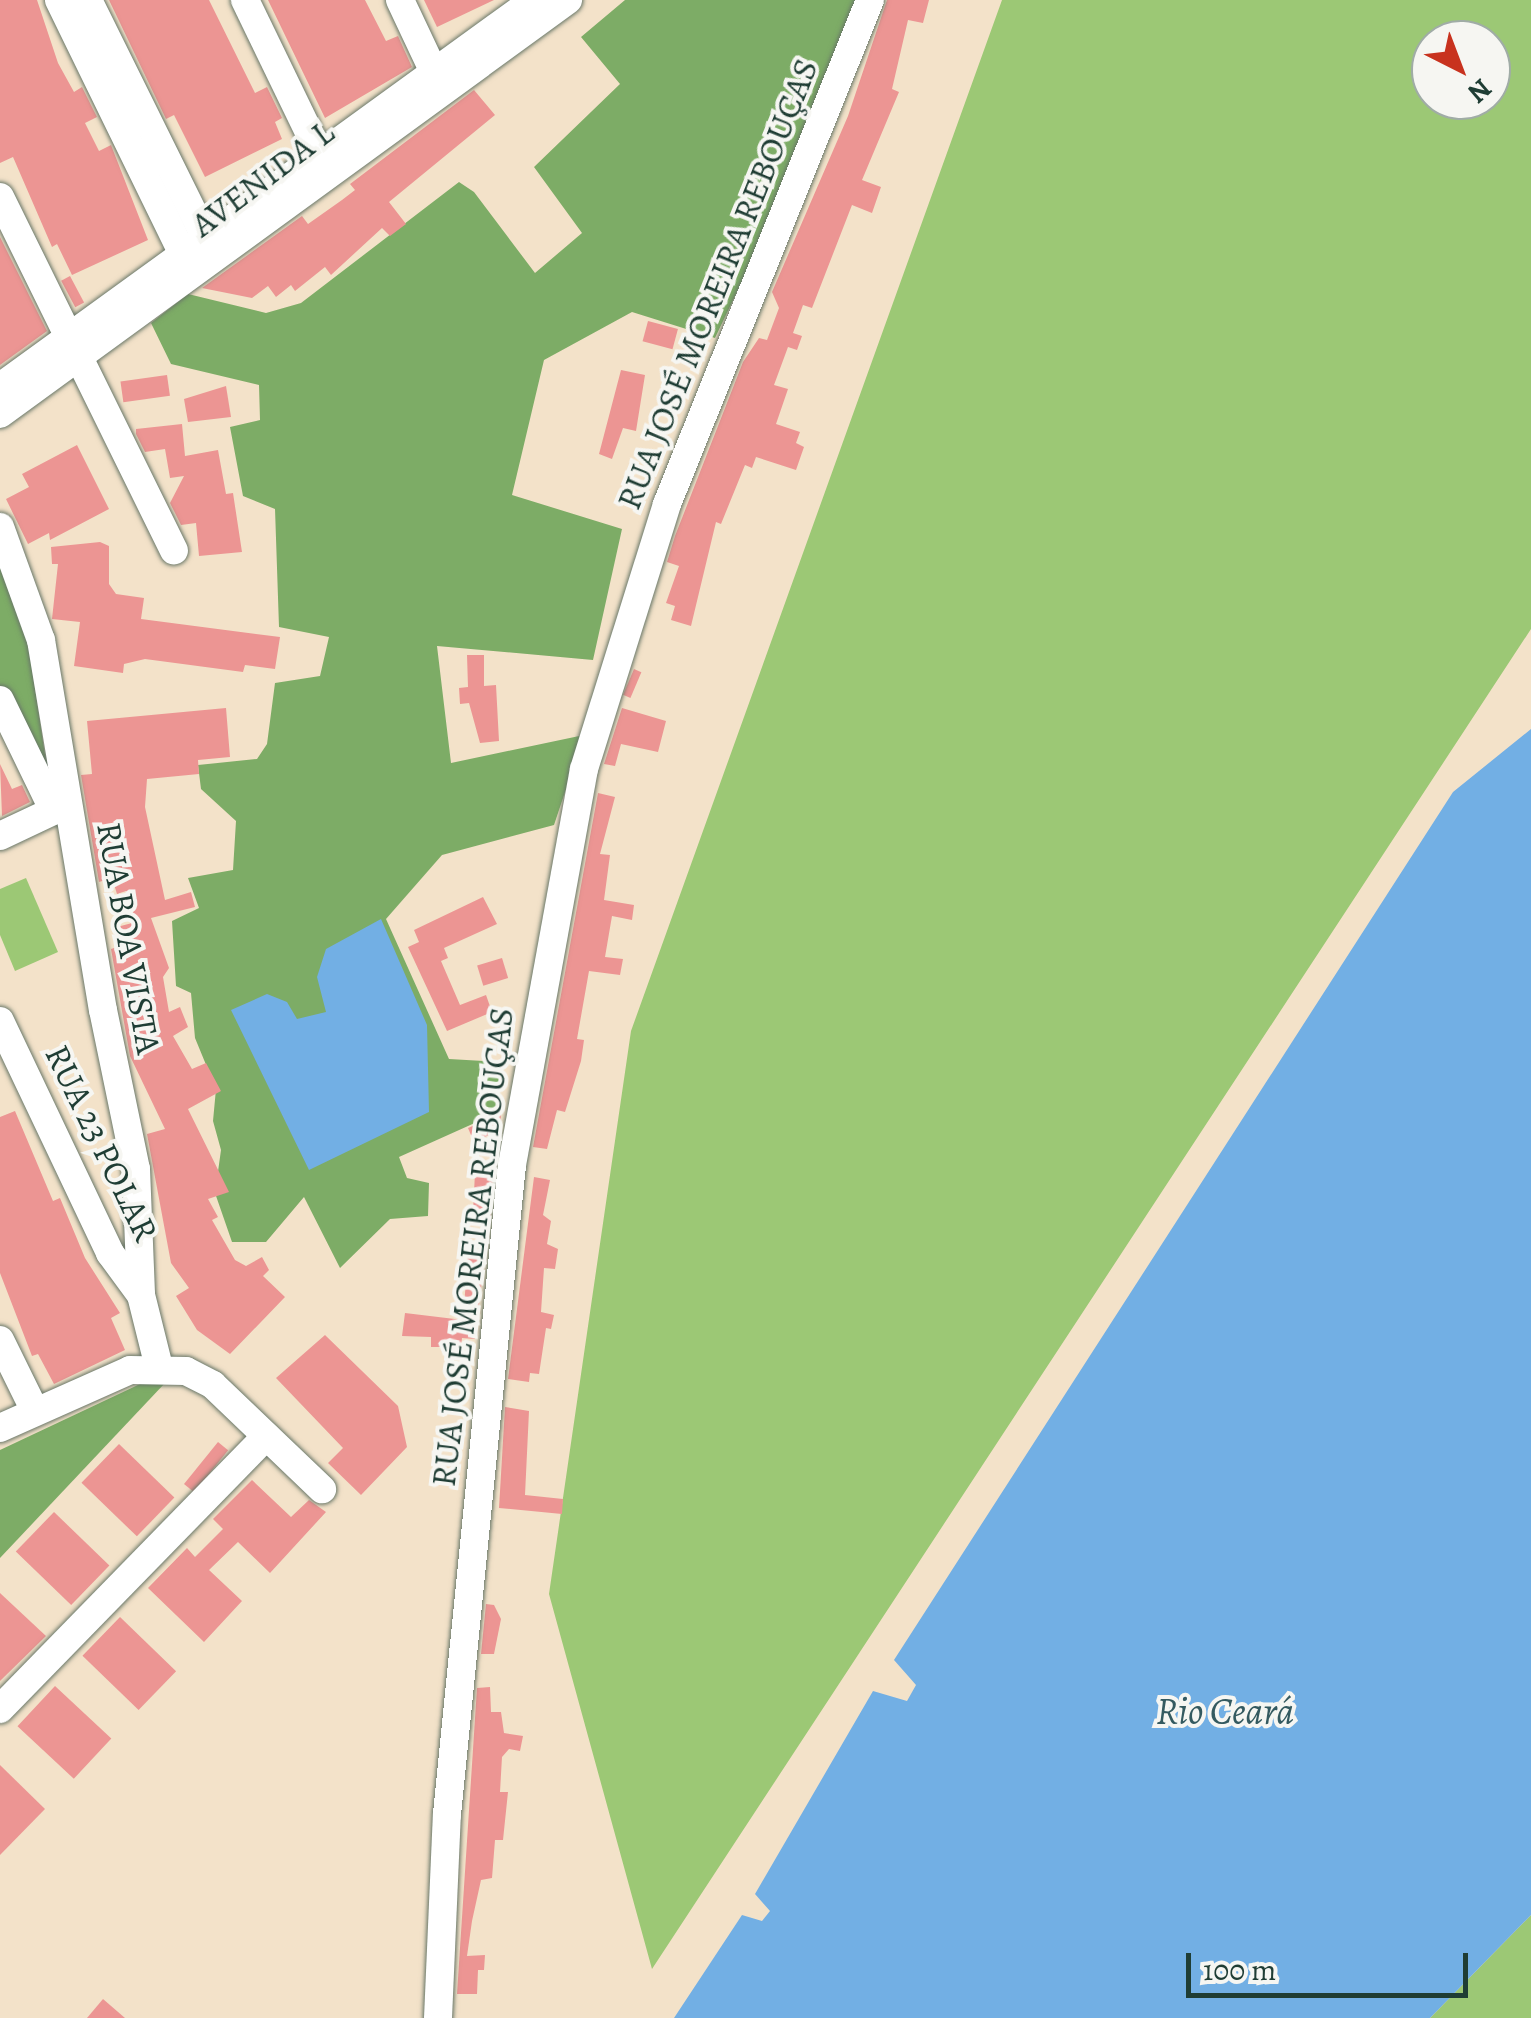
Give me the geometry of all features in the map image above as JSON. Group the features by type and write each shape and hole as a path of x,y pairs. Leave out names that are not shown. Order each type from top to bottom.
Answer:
{"street":[{"path":"60,0 200,257"},
{"path":"88,0 200,257"},
{"path":"245,0 325,166"},
{"path":"400,0 438,80"},
{"name":"RUA JOSÉ MOREIRA REBOUÇAS","path":"438,2018 447,1814 512,1165 584,769 667,504 870,0"},
{"name":"AVENIDA L","path":"0,414 74,347 438,80 553,2"},
{"path":"0,196 174,550"},
{"name":"AVENIDA L","path":"0,387 74,347"},
{"name":"RUA BOA VISTA","path":"0,527 42,640 60,808 136,1169 141,1295 158,1366"},
{"path":"0,700 60,808 0,836"},
{"name":"RUA 23 POLAR","path":"0,1021 110,1253 141,1295"},
{"path":"0,1340 35,1411"},
{"path":"0,1428 110,1376 158,1366 213,1384 322,1489"},
{"path":"0,1709 266,1436"}],"green space":[{"path":"625,0 856,0 806,147 715,338 632,312 544,360 512,495 622,529 593,660 437,646 451,763 584,735 554,825 442,855 386,919 449,1059 501,1062 497,1113 399,1157 407,1178 429,1183 428,1216 390,1219 340,1268 304,1197 266,1242 232,1242 215,1193 221,1150 213,1121 216,1089 195,1038 191,993 176,986 172,921 199,908 188,878 233,870 236,821 201,789 198,765 257,759 267,744 275,683 320,676 329,637 279,627 275,509 243,496 230,427 260,420 259,385 171,364 151,323 188,294 266,313 301,303 459,182 474,192 535,273 582,233 534,167 620,84 581,37"},
{"path":"1002,0 1531,0 1531,629 652,1969 549,1594 631,1031"},
{"path":"0,561 28,641 49,782 0,686"},
{"path":"26,878 58,952 15,971 0,935 0,889"},
{"path":"157,1376 165,1383 0,1558 0,1450"},
{"path":"1531,1915 1531,2018 1430,2018"}],"water":[{"name":"Rio Ceará","path":"1531,729 1531,1915 1430,2018 674,2018 742,1915 762,1921 770,1911 755,1894 873,1691 907,1701 916,1685 894,1660 1453,792"},
{"path":"381,919 427,1025 429,1112 309,1170 231,1010 267,994 287,1002 297,1019 326,1012 317,977 326,949"}],"building":[{"path":"0,0 37,0 58,63 74,92 82,87 97,117 85,123 99,151 111,145 148,240 72,275 57,244 52,247 13,157 0,163"},
{"path":"109,0 209,0 255,93 267,87 282,118 275,122 282,139 205,177 174,115 166,119"},
{"path":"268,0 365,0 386,41 398,36 412,67 325,118"},
{"path":"424,0 494,0 437,27"},
{"path":"887,0 929,0 923,23 908,20 892,89 899,92 862,180 881,187 872,213 852,205 812,308 803,305 793,333 802,336 797,350 788,347 774,385 788,389 776,424 800,432 796,443 804,447 796,470 756,457 752,468 745,465 721,524 716,522 691,626 671,620 675,606 666,603 679,566 667,562 675,536 743,362 759,338 767,340 779,308 772,292 848,116"},
{"path":"474,90 495,115 389,202 406,224 390,236 382,228 331,275 325,267 295,291 291,285 276,297 268,286 252,298 202,288 302,216 308,224 342,200 355,190 350,184"},
{"path":"0,237 47,331 0,365"},
{"path":"70,276 84,302 75,307 61,281"},
{"path":"648,321 678,329 673,349 643,341"},
{"path":"621,370 645,375 636,431 623,428 612,459 599,454"},
{"path":"167,375 170,396 123,402 120,382"},
{"path":"226,386 231,417 188,422 184,399"},
{"path":"182,424 185,456 218,450 226,494 233,493 242,552 199,556 196,523 181,525 170,503 184,476 170,478 165,449 145,452 136,434 136,429"},
{"path":"77,445 109,509 50,540 49,533 28,544 6,499 29,487 22,474"},
{"path":"100,542 109,546 109,584 116,594 144,598 141,619 280,637 275,669 245,665 243,672 145,659 124,664 123,673 74,666 80,622 52,619 58,564 52,564 51,547"},
{"path":"467,655 484,655 484,686 496,685 499,741 480,743 469,703 460,704 459,688 468,687"},
{"path":"634,669 641,672 630,698 623,695"},
{"path":"226,708 230,757 198,760 199,774 147,779 145,807 165,900 191,892 195,907 151,918 169,968 163,977 169,1012 180,1007 188,1027 173,1036 192,1069 206,1063 221,1091 188,1109 229,1192 208,1199 218,1217 212,1220 235,1260 246,1266 262,1257 269,1270 263,1276 285,1297 230,1354 197,1330 176,1296 189,1288 171,1263 147,1134 165,1129 130,1056 111,949 117,947 113,928 136,922 126,891 117,894 112,878 99,882 81,775 92,774 87,721"},
{"path":"622,708 666,721 658,752 621,744 615,766 604,764"},
{"path":"0,764 12,789 22,785 30,802 2,816"},
{"path":"598,793 615,797 600,854 610,855 604,900 634,905 632,920 612,916 605,957 623,959 620,975 589,971 577,1039 584,1040 581,1061 565,1112 557,1110 547,1149 533,1147"},
{"path":"483,897 497,924 444,948 448,958 441,961 460,1005 486,995 492,1012 447,1031 408,947 419,942 414,930"},
{"path":"502,958 508,978 483,986 477,966"},
{"path":"15,1111 53,1201 60,1198 85,1258 120,1313 111,1318 125,1350 54,1384 38,1354 32,1356 0,1273 0,1117"},
{"path":"501,1114 500,1130 474,1142 468,1128"},
{"path":"475,1173 493,1174 491,1221 473,1220"},
{"path":"534,1177 550,1180 543,1215 551,1221 547,1244 558,1249 555,1269 544,1268 541,1312 554,1315 551,1329 546,1328 539,1374 530,1373 529,1382 508,1379"},
{"path":"468,1253 485,1255 475,1339 462,1338 461,1347 431,1347 431,1337 402,1336 405,1313 463,1320"},
{"path":"325,1335 398,1406 407,1447 361,1495 328,1463 343,1448 276,1378"},
{"path":"505,1407 529,1411 525,1495 563,1499 562,1514 499,1508"},
{"path":"218,1442 228,1450 194,1492 184,1484"},
{"path":"119,1444 174,1497 137,1536 81,1483"},
{"path":"252,1480 291,1517 309,1500 326,1512 270,1573 238,1542 209,1570 242,1601 204,1642 148,1588 187,1548 195,1557 223,1529 213,1519"},
{"path":"54,1512 109,1565 71,1605 16,1552"},
{"path":"0,1593 46,1636 0,1681"},
{"path":"486,1604 494,1605 501,1619 494,1654 481,1654"},
{"path":"120,1617 176,1671 139,1710 82,1656"},
{"path":"55,1686 111,1739 74,1779 17,1726"},
{"path":"490,1687 491,1712 501,1712 504,1733 523,1736 520,1751 509,1749 502,1757 500,1792 508,1792 503,1840 495,1840 492,1878 481,1880 472,1921 467,1956 485,1955 484,1970 478,1970 477,1994 457,1994 477,1688"},
{"path":"0,1765 45,1809 0,1855"},
{"path":"103,1999 125,2018 87,2018"}]}
